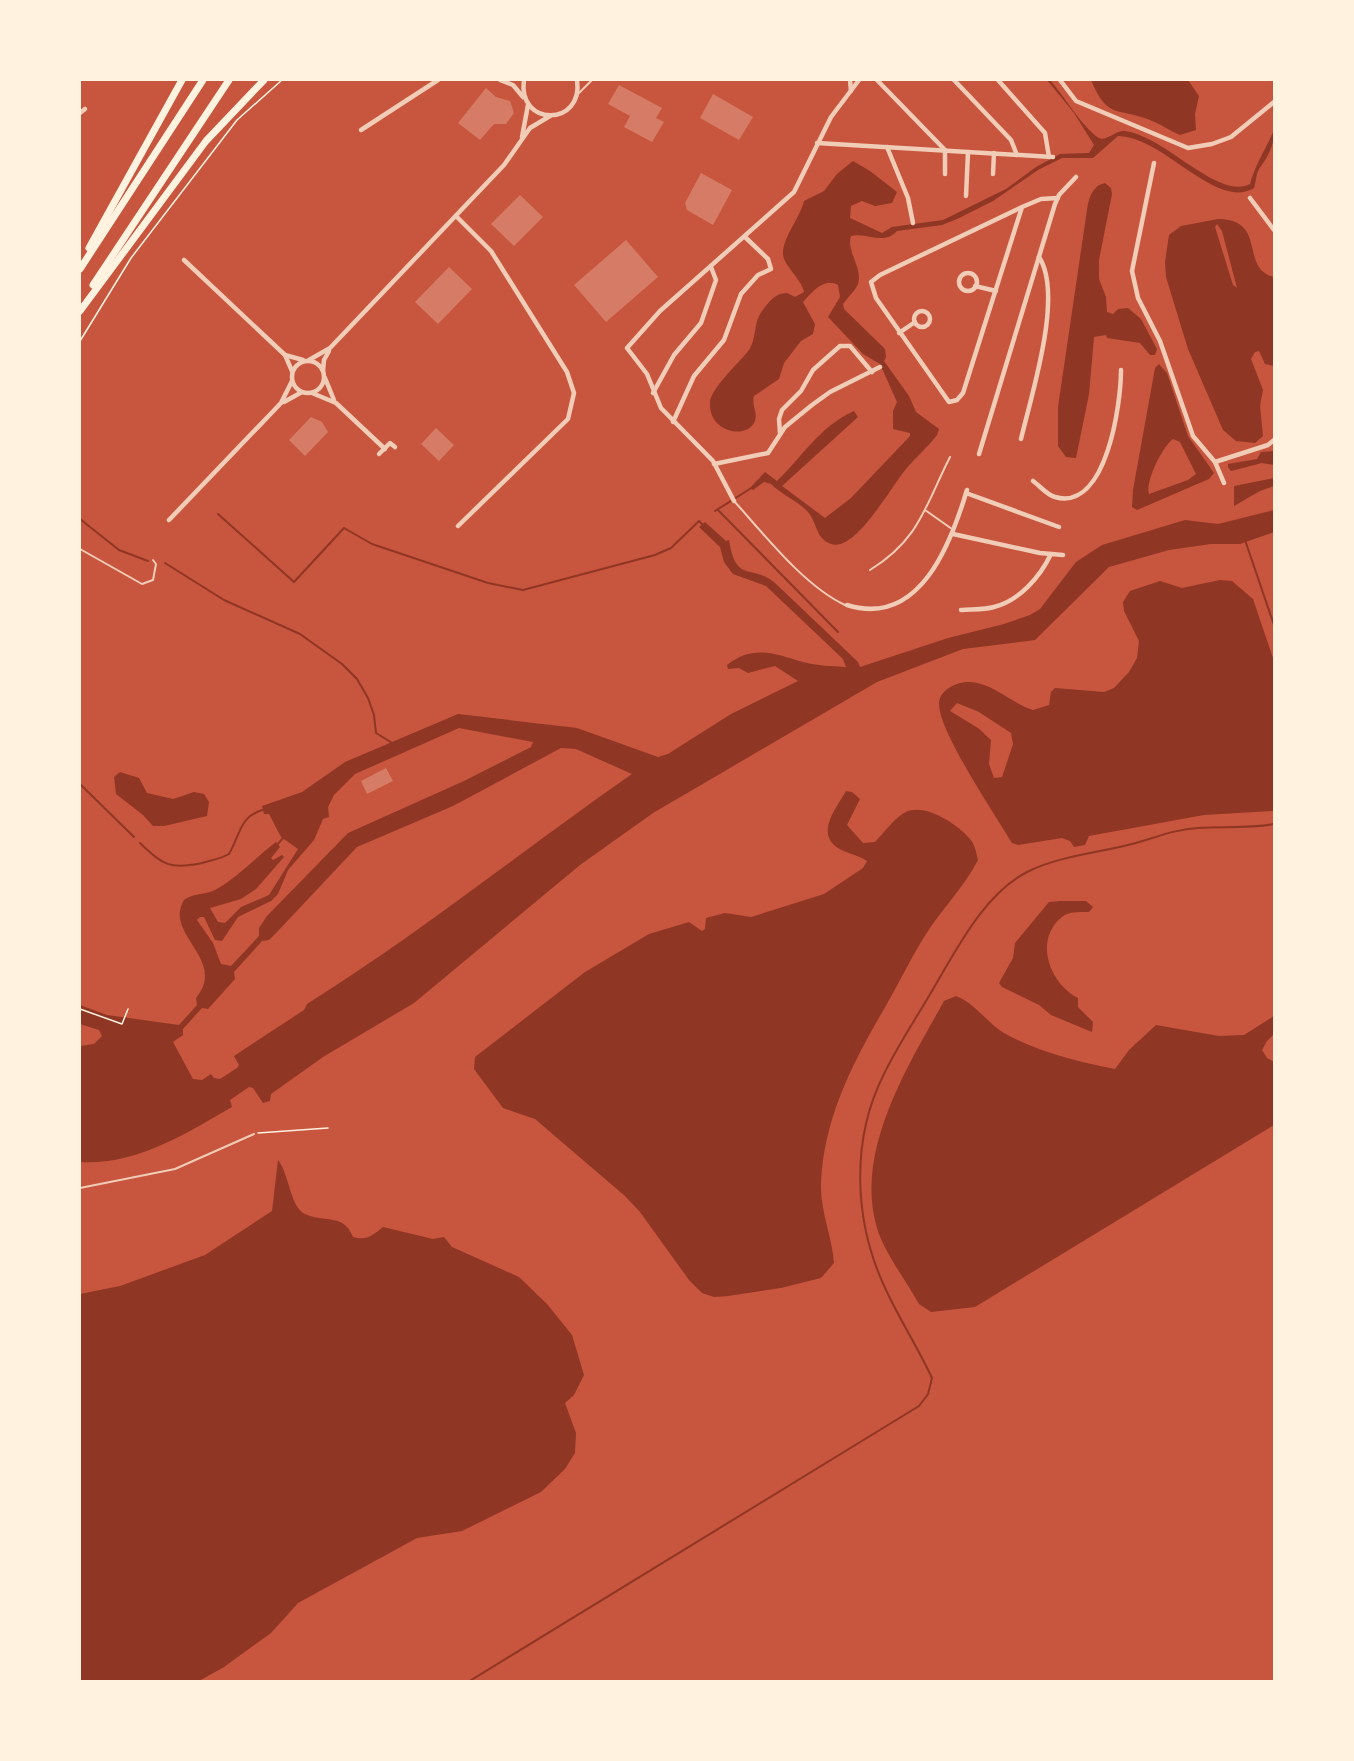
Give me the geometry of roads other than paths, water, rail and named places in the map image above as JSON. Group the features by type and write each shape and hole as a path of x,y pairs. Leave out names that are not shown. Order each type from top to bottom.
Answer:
{"highway":[{"path":"80,268 94,235 182,80"},
{"path":"80,268 204,80"},
{"path":"80,309 164,175 229,80"},
{"path":"80,309 206,141 264,80"}],"street":[{"path":"362,130 438,80"},
{"path":"500,80 513,85 535,111 550,116"},
{"path":"524,80 525,99"},
{"path":"312,393 321,386 324,360 330,348 504,165 530,128 550,116 566,111 578,94 577,80"},
{"path":"850,80 851,91"},
{"path":"734,501 714,464 661,408 647,374 627,348 660,311 794,192 831,117 859,80"},
{"path":"877,80 945,150 945,174"},
{"path":"954,80 1011,140 1017,155"},
{"path":"817,143 1051,157 1045,133 998,80"},
{"path":"1060,80 1076,101 1095,107 1117,120 1188,148 1212,144 1231,137 1275,102"},
{"path":"521,139 528,105"},
{"path":"80,113 85,109"},
{"path":"887,147 908,198 913,223"},
{"path":"966,196 968,152"},
{"path":"993,174 994,153"},
{"path":"1154,163 1132,271 1138,298 1160,341 1193,436 1215,462 1224,483"},
{"path":"978,454 1058,198 1076,177"},
{"path":"1022,207 963,393 952,402 945,399 899,333 872,290 871,282 874,278 1022,207 1041,199 1058,198"},
{"path":"1250,198 1275,230"},
{"path":"456,216 491,251 567,372 574,393 568,419 458,526"},
{"path":"673,422 694,376 724,340 741,294 758,275 771,268 768,259 745,237"},
{"path":"1021,440 1048,316 1047,281 1039,257"},
{"path":"169,520 281,403 292,381 292,371 285,355 184,260"},
{"path":"653,393 674,356 699,326 716,280 711,267"},
{"path":"975,286 996,291"},
{"path":"899,333 915,322"},
{"path":"780,434 778,419 782,410 801,391 813,370 840,346 850,346 872,372"},
{"path":"292,371 306,360 330,348"},
{"path":"285,355 316,362 324,374 336,403"},
{"path":"714,464 768,453 790,422 830,392 880,367"},
{"path":"1033,481 1049,495 1059,498 1071,497 1089,488 1109,447 1120,393 1121,370"},
{"path":"292,381 302,392"},
{"path":"281,403 302,392 312,393 336,403 385,448"},
{"path":"1215,462 1268,445 1275,440"},
{"path":"379,454 390,442 396,447"},
{"path":"847,605 879,609 898,603 918,587 932,572 954,532 967,491 1059,527"},
{"path":"954,532 1063,555"},
{"path":"961,610 992,608 1010,602 1043,571 1052,554"}],"lane":[{"path":"578,94 592,80"},
{"path":"870,570 904,545 925,510 950,456"},
{"path":"734,501 813,582 830,597 847,605"},
{"path":"925,510 954,532"},
{"path":"80,549 142,584 153,580 156,564 153,560"},
{"path":"80,1188 175,1169 254,1134"}],"waterway":[{"path":"715,511 753,487"},
{"path":"718,510 838,632"},
{"path":"218,514 294,582 344,528 372,544 488,583 523,590 655,555 671,548 699,521 703,525"},
{"path":"80,519 119,550 148,561"},
{"path":"1245,540 1274,625"},
{"path":"165,563 224,600 300,634 342,664 357,679 368,698 374,715 376,733 394,744"},
{"path":"80,784 134,837"},
{"path":"140,843 161,861 174,866 213,860 229,854 246,821 257,812 266,809"},
{"path":"468,1682 919,1406 928,1394 932,1378 886,1290 867,1237 862,1210 861,1154 865,1127 873,1100 890,1062 964,937 998,893 1027,872 1067,858 1182,830 1274,824"},
{"path":"276,846 284,837"}]}
